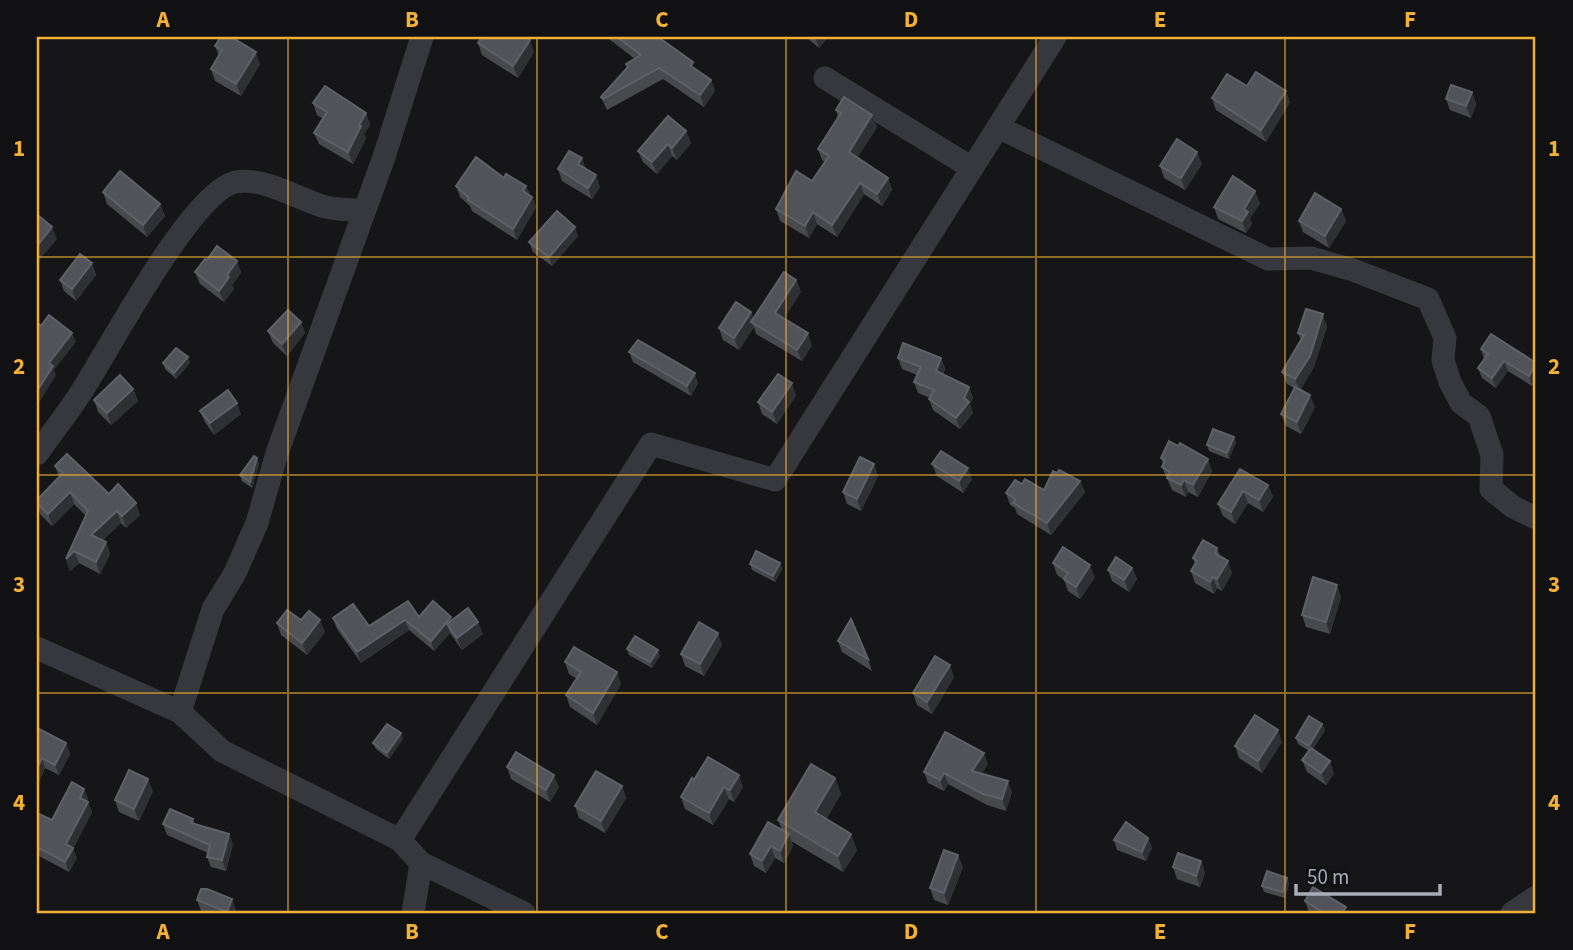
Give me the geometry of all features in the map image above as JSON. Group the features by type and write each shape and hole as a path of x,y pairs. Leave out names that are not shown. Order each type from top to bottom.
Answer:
{"street":[{"path":"180,712 213,610 235,573 257,523 277,453 384,157 422,37"},
{"path":"400,840 651,444 775,480 1055,37"},
{"path":"825,78 972,168"},
{"path":"998,127 1268,258 1311,258 1353,270 1428,299 1445,338 1443,360 1450,382 1461,403 1479,416 1492,455 1491,488 1513,507 1536,518"},
{"path":"37,454 80,394 169,248 196,214 223,187 237,182 257,184 286,190 324,207 364,210"},
{"path":"37,648 180,712 222,751 400,840 421,863 524,913"},
{"path":"413,913 421,863"},
{"path":"1512,913 1536,897"}],"building":[{"path":"221,37 231,37 256,52 236,84 211,69 222,50 215,46"},
{"path":"482,37 525,37 530,40 513,66 478,43"},
{"path":"617,37 658,37 693,62 691,66 711,80 700,95 659,68 603,99 601,97 628,67 626,64 641,55"},
{"path":"1256,72 1286,91 1261,130 1212,98 1227,74 1247,86"},
{"path":"1451,85 1472,92 1466,106 1446,99"},
{"path":"325,86 366,113 348,152 314,133 327,112 313,103"},
{"path":"844,97 872,115 849,152 888,178 877,194 860,183 832,225 813,212 805,226 776,209 796,171 812,181 829,156 818,149 841,113 836,110"},
{"path":"668,116 686,131 672,148 668,144 652,162 638,151"},
{"path":"1177,139 1197,152 1181,178 1160,166"},
{"path":"569,151 582,158 578,164 596,175 588,188 558,169"},
{"path":"476,157 504,178 506,174 526,186 523,191 532,197 513,229 468,200 456,186"},
{"path":"120,171 160,204 143,225 103,192"},
{"path":"1233,176 1255,191 1244,209 1248,212 1242,221 1214,207"},
{"path":"1315,193 1341,209 1325,236 1299,221"},
{"path":"557,211 575,227 549,257 529,242"},
{"path":"39,216 52,227 37,246 37,218"},
{"path":"217,246 237,261 219,291 195,272"},
{"path":"80,254 92,263 72,289 60,280"},
{"path":"784,272 796,280 775,313 808,333 797,350 751,322"},
{"path":"736,302 751,312 734,338 719,328"},
{"path":"1306,309 1323,314 1310,356 1295,379 1282,372 1304,335 1298,333"},
{"path":"288,310 301,322 282,344 268,331"},
{"path":"49,315 72,333 49,363 53,366 37,391 37,322 41,326"},
{"path":"1491,334 1536,363 1529,376 1504,361 1492,378 1478,368 1488,354 1481,349"},
{"path":"638,340 695,373 687,386 629,352"},
{"path":"903,343 941,358 936,371 969,387 964,398 969,402 956,418 929,399 934,390 914,382 921,367 898,358"},
{"path":"176,348 188,357 174,373 163,363"},
{"path":"778,374 792,383 772,412 758,402"},
{"path":"120,375 133,389 107,413 94,400"},
{"path":"1295,387 1310,395 1297,422 1281,414"},
{"path":"228,390 237,403 210,423 200,411"},
{"path":"1213,429 1234,437 1227,453 1207,445"},
{"path":"1169,441 1178,446 1180,443 1208,459 1193,485 1184,480 1181,485 1167,478 1170,472 1162,467 1165,460 1161,458"},
{"path":"941,451 968,468 959,481 932,464"},
{"path":"67,454 109,494 118,484 136,503 122,516 117,511 91,535 106,542 96,562 74,551 66,559 88,511 70,492 48,514 37,503 63,473 55,466"},
{"path":"254,456 257,458 250,482 240,475"},
{"path":"860,457 874,464 857,499 843,492"},
{"path":"1240,469 1268,485 1259,500 1243,491 1231,512 1218,504"},
{"path":"1059,470 1080,481 1047,523 1013,503 1015,499 1006,493 1015,480 1022,484 1025,479 1044,490 1053,471 1057,473"},
{"path":"1203,540 1217,548 1215,553 1228,561 1217,579 1213,577 1210,582 1191,571 1197,561 1193,558"},
{"path":"1063,547 1090,565 1076,587 1064,579 1068,573 1053,563"},
{"path":"756,551 780,563 773,576 750,564"},
{"path":"1116,557 1132,568 1124,580 1108,570"},
{"path":"1313,577 1337,585 1326,622 1302,615"},
{"path":"408,601 419,617 433,601 451,617 431,641 405,620 357,652 333,618 353,604 369,626"},
{"path":"468,608 478,622 457,638 447,624"},
{"path":"287,610 301,620 309,611 320,620 302,643 277,623"},
{"path":"851,619 868,659 838,641"},
{"path":"699,622 718,633 700,664 681,654"},
{"path":"635,636 658,650 650,662 627,649"},
{"path":"574,647 617,672 593,713 566,695 581,672 565,662"},
{"path":"935,656 950,665 927,702 913,693"},
{"path":"1255,715 1278,730 1258,761 1235,746"},
{"path":"1309,716 1322,724 1309,746 1296,738"},
{"path":"387,724 401,733 387,753 373,743"},
{"path":"37,728 66,743 55,765 42,758 37,768"},
{"path":"945,732 984,753 972,771 1008,781 1002,799 983,794 944,773 940,780 924,772"},
{"path":"1311,748 1330,761 1321,773 1302,760"},
{"path":"516,752 554,775 546,790 507,767"},
{"path":"708,757 739,775 730,790 724,787 709,813 681,797"},
{"path":"811,764 835,778 815,812 851,834 838,856 778,820"},
{"path":"129,770 148,779 134,809 115,800"},
{"path":"596,771 622,786 601,821 575,806"},
{"path":"72,782 84,789 80,798 88,802 66,844 73,848 65,862 37,847 37,813 52,820"},
{"path":"170,809 193,819 191,823 229,834 222,860 207,857 210,845 163,824"},
{"path":"768,822 789,834 780,851 771,846 762,861 750,854"},
{"path":"1126,822 1148,838 1142,852 1114,840"},
{"path":"944,850 958,855 944,893 930,888"},
{"path":"1178,853 1201,861 1196,876 1173,867"},
{"path":"1267,871 1287,878 1283,892 1262,886"},
{"path":"1313,887 1346,907 1342,913 1324,913 1305,901"},
{"path":"201,889 232,899 227,912 197,900"}]}
